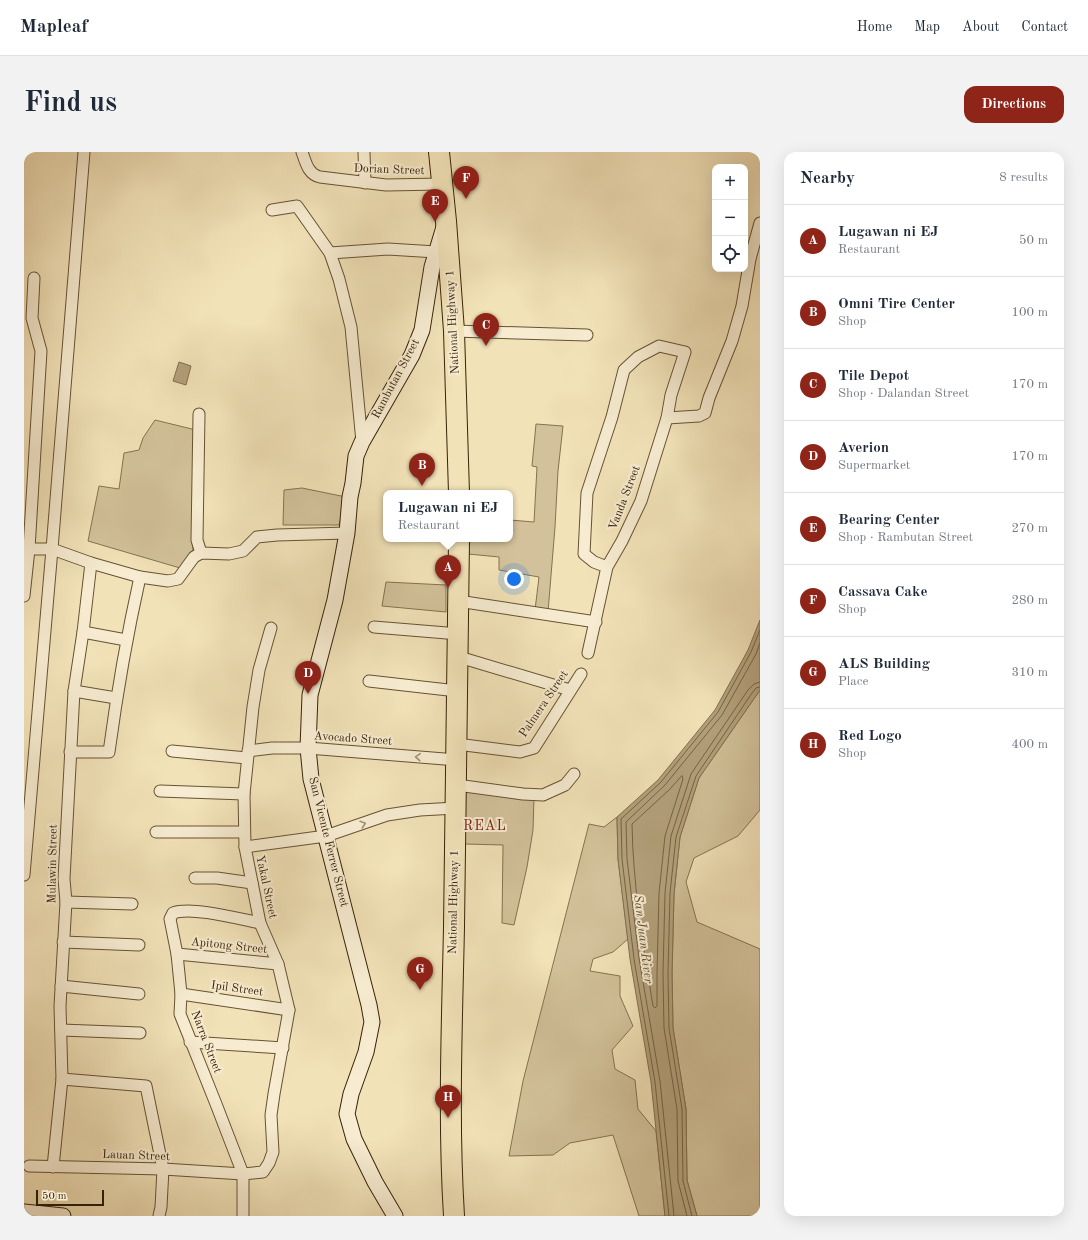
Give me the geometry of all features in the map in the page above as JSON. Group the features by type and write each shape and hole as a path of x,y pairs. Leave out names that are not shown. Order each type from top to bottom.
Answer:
{"highway":[{"name":"National Highway 1","path":"439,152 446,221 454,331 459,490"},
{"name":"National Highway 1","path":"454,1216 451,1173 451,1092 457,785 457,692 459,657 459,542"}],"street":[{"path":"24,875 84,152"},
{"name":"Dorian Street","path":"302,152 308,168 313,175 320,177 365,183 407,185 442,184"},
{"path":"364,152 365,183"},
{"name":"San Vicente Ferrer Street","path":"272,210 297,206 330,253 339,279 351,327 362,442 356,456 347,533 335,600 310,695 308,748 311,779 369,1005 372,1022 366,1052 351,1094 347,1114 354,1139 375,1182 395,1216"},
{"name":"Rambutan Street","path":"362,442 412,356 422,330 432,267 446,221"},
{"path":"667,418 699,416 705,413 709,398 732,341 742,306 750,259 760,223"},
{"path":"330,253 388,249 436,252"},
{"path":"24,596 26,549 41,350 32,318 34,278"},
{"path":"454,331 587,334"},
{"name":"Vanda Street","path":"588,653 607,567 622,541 641,501 667,418 671,395 684,352 659,346 638,357 624,370 612,417 587,493 584,554 594,562 607,567"},
{"path":"199,414 197,540 201,553"},
{"path":"26,549 52,549 140,578 168,581 178,579 194,557 201,553 208,552 229,554 244,551 256,537 347,533"},
{"name":"Mulawin Street","path":"53,1167 62,1079 61,986 66,902 64,879 70,752 74,691 91,563"},
{"path":"70,752 109,752 126,640 140,578"},
{"path":"458,601 596,622"},
{"path":"374,627 459,634"},
{"name":"Yakal Street","path":"243,1174 263,1172 270,1163 273,1152 271,1115 289,1010 278,964 260,923 245,847 244,832 244,794 253,707 259,670 271,628"},
{"path":"83,632 126,640"},
{"path":"459,657 570,690"},
{"name":"Palmera Street","path":"457,752 520,752 534,748 581,674"},
{"path":"369,681 457,692"},
{"path":"74,691 116,698"},
{"name":"Avocado Street","path":"172,751 248,754 272,748 308,748 457,752"},
{"path":"457,785 523,794 543,795 564,785 574,774"},
{"path":"160,791 244,794"},
{"path":"245,847 326,836 387,815 420,810 456,808"},
{"path":"156,832 244,832"},
{"path":"195,878 217,878 252,883"},
{"path":"66,902 132,904"},
{"name":"Narra Street","path":"242,1216 243,1174 180,1014 181,994 177,954 170,919 173,913 180,910 260,923"},
{"path":"64,942 139,945"},
{"name":"Apitong Street","path":"177,954 278,964"},
{"path":"61,986 139,994"},
{"name":"Ipil Street","path":"181,994 289,1010"},
{"path":"61,1030 140,1033"},
{"path":"190,1042 282,1048"},
{"path":"62,1079 146,1086 163,1170 162,1207 159,1216"},
{"name":"Lauan Street","path":"29,1166 243,1174"},
{"path":"24,1212 63,1216"}],"shaded area":[{"path":"155,420 196,430 192,532 193,550 180,568 88,541 99,486 119,489 124,453 139,450 143,438"},
{"path":"536,424 563,426 558,471 548,612 535,610 539,577 499,570 499,557 468,554 469,542 513,542 513,520 534,522 537,467 532,466"},
{"path":"302,488 346,497 339,525 283,525 284,490"},
{"path":"386,582 446,585 446,612 382,606"},
{"path":"760,690 760,810 738,836 694,858 686,882 697,922 760,949 760,1216 697,1216 687,1180 686,1109 673,1028 672,973 674,894 680,837 699,778"},
{"path":"465,790 534,798 533,830 527,867 514,925 502,923 503,845 465,844"},
{"path":"617,817 618,859 628,939 613,952 593,959 590,971 620,976 620,996 633,1026 612,1050 615,1069 635,1080 638,1109 656,1131 665,1216 639,1216 613,1135 570,1143 553,1155 509,1156 523,1081 589,824 604,827"}],"water":[{"path":"179,362 191,366 186,385 173,381"},
{"name":"San Juan River","path":"760,620 760,690 699,778 680,837 674,894 672,973 673,1028 686,1109 687,1180 697,1216 665,1216 651,1082 630,959 618,859 617,817 658,780 715,710 748,650"}],"place":[{"name":"Cassava Cake","path":"466,199"},
{"name":"Bearing Center","path":"435,222"},
{"name":"Tile Depot","path":"486,346"},
{"name":"Omni Tire Center","path":"422,486"},
{"name":"Lugawan ni EJ","path":"448,588"},
{"name":"Averion","path":"308,694"},
{"name":"ALS Building","path":"420,990"},
{"name":"Red Logo","path":"448,1118"}],"district":[{"name":"REAL","path":"485,826"}]}
